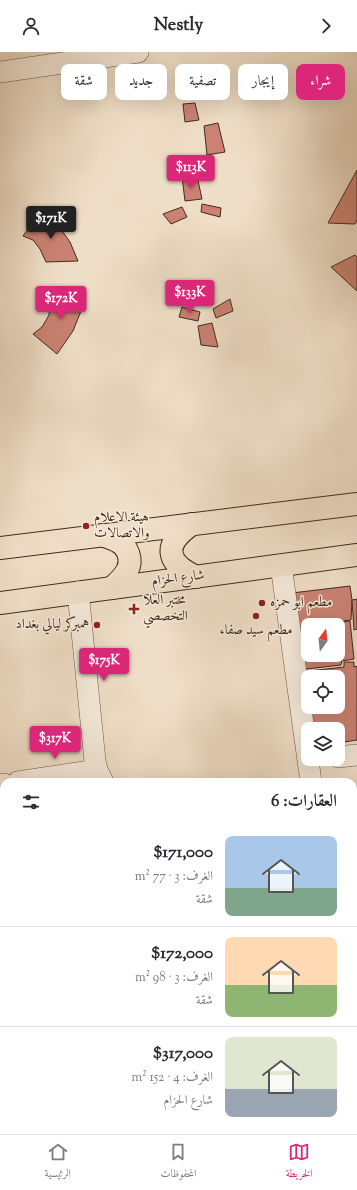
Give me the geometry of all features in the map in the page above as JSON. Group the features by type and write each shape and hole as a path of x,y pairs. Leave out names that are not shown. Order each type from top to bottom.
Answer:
{"main road":[{"path":"0,548 357,504"},
{"path":"192,524 176,537 172,548 172,556 181,569 196,577"},
{"path":"102,536 117,541 125,547 130,560 127,572 112,588"},
{"name":"شارع الحزام","path":"0,603 357,555"}],"street":[{"path":"0,72 138,52"},
{"path":"281,566 308,722"},
{"path":"73,778 100,776 78,592"},
{"path":"345,756 357,755"},
{"path":"312,778 314,766"}],"building":[{"path":"195,103 199,120 185,122 183,104"},
{"path":"218,123 225,152 207,155 204,126"},
{"path":"357,170 357,221 355,224 328,223"},
{"path":"197,176 202,199 185,201 182,177"},
{"path":"202,204 221,208 220,217 201,212"},
{"path":"182,207 187,217 171,224 163,214"},
{"path":"40,211 47,215 60,228 70,242 78,261 46,262 40,249 33,240 23,236"},
{"path":"355,255 357,257 357,291 331,267"},
{"path":"84,292 81,311 73,331 57,354 33,334 42,327 49,315 50,296"},
{"path":"230,299 233,311 216,318 213,309"},
{"path":"182,307 200,312 198,321 179,317"},
{"path":"212,323 218,347 201,345 198,326"},
{"path":"350,586 352,600 351,620 345,621 345,618 301,618 301,626 297,627 292,593"},
{"path":"357,599 357,629 354,630 352,600"},
{"path":"350,621 354,659 345,660 345,622"},
{"path":"301,626 301,662 342,662 341,665 298,670 297,627"},
{"path":"344,662 354,662 354,667 357,666 357,740 345,742 345,722 308,722 307,714 345,714 345,670 318,670 344,667"}],"place":[{"name":"هيئة الاعلام والاتصالات","path":"86,526"},
{"name":"مطعم ابو حمزه","path":"262,603"},
{"name":"مختبر العلا التخصصي","path":"134,609"},
{"name":"مطعم سيد صفاء","path":"256,616"},
{"name":"همبركر ليالي بغداد","path":"97,625"}]}
